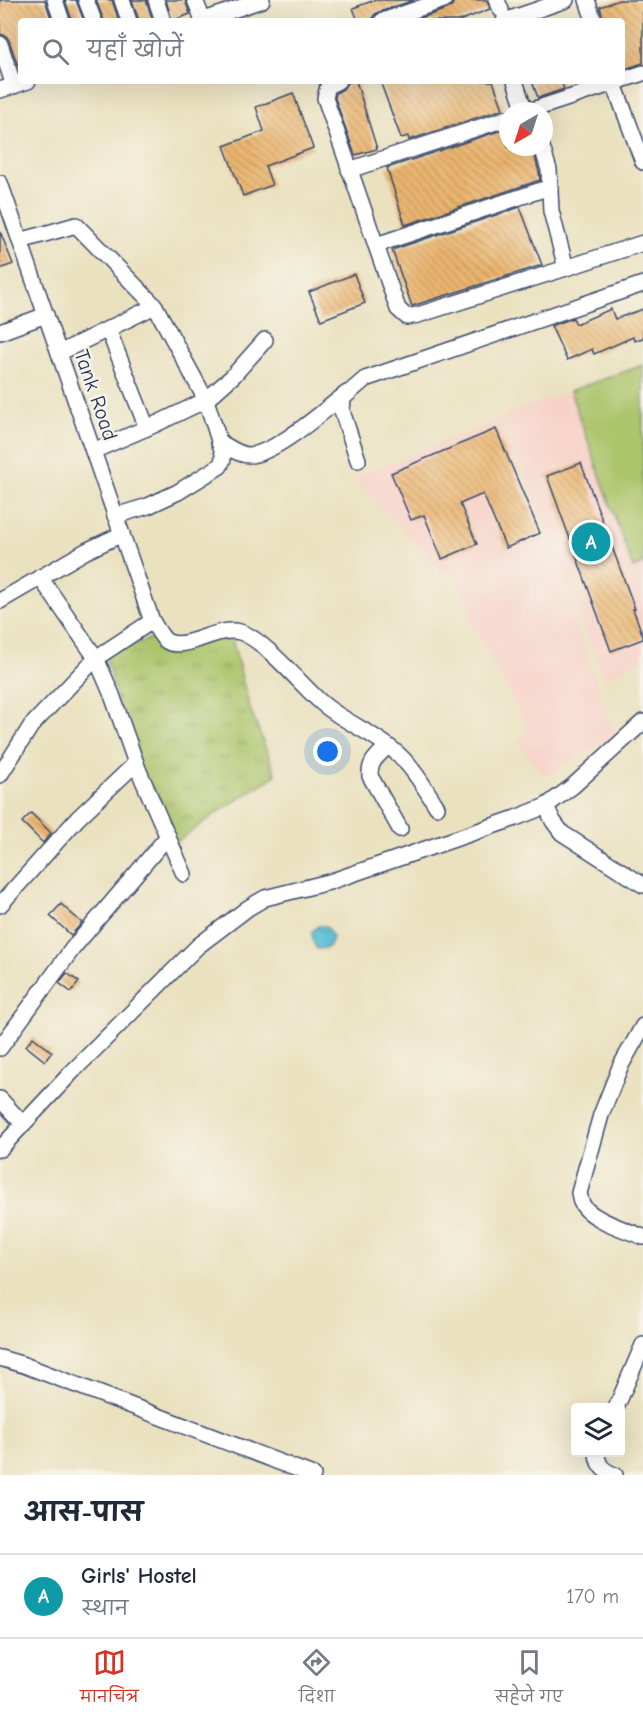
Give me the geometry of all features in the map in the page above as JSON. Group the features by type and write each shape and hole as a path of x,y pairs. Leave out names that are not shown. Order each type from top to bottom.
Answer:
{"street":[{"path":"55,0 61,18"},
{"path":"86,0 93,18"},
{"path":"122,0 128,18"},
{"path":"156,0 162,18"},
{"path":"195,0 201,18"},
{"path":"210,18 261,0"},
{"path":"391,18 444,0"},
{"path":"500,10 566,0"},
{"path":"588,0 593,18"},
{"path":"0,44 14,86"},
{"path":"625,79 643,73"},
{"path":"332,84 328,86 325,98 398,309 407,317 643,243"},
{"path":"516,84 525,102"},
{"path":"553,103 608,84"},
{"path":"618,84 643,162"},
{"path":"349,170 499,121"},
{"path":"545,156 549,170 551,211 566,268"},
{"name":"Tank Road","path":"0,183 152,621"},
{"path":"376,245 550,187"},
{"path":"20,241 76,225 155,306 206,400 224,459 220,466 178,492 148,506 115,516"},
{"path":"219,442 239,452 256,453 279,443 297,431 365,379 643,284"},
{"path":"59,353 155,306"},
{"path":"0,332 46,315"},
{"path":"108,329 147,428"},
{"path":"93,451 206,400 233,376 265,340"},
{"path":"351,389 343,398 342,411 358,459"},
{"path":"0,601 86,551 122,534"},
{"path":"40,577 96,658 136,763 184,874"},
{"path":"0,775 31,726 96,658 152,621 164,639 173,644 184,643 220,631 239,631 256,641 323,704 400,756 437,807"},
{"path":"0,1149 72,1072 198,946 248,908 265,898 329,882 546,806 573,786 643,722"},
{"path":"388,746 369,767 370,776 400,829"},
{"path":"0,904 78,818 136,763"},
{"path":"546,806 562,833 643,885"},
{"path":"0,1048 73,948 168,836"},
{"path":"643,1026 620,1067 600,1116 579,1193 581,1203 588,1212 643,1237"},
{"path":"0,1099 23,1124"},
{"path":"618,1403 643,1345"},
{"path":"0,1358 24,1365 313,1475"},
{"path":"597,1457 601,1468 615,1475"}],"shaded area":[{"path":"643,365 643,659 604,679 502,416"},
{"path":"501,419 616,736 546,777 516,741 528,729 471,623 470,607 453,570 443,573 353,478"}],"green space":[{"path":"643,365 643,564 633,568 570,391"},
{"path":"230,631 249,706 276,775 215,814 171,846 134,764 105,654 164,634 173,645"}],"water":[{"path":"318,926 326,926 333,937 326,948 317,949 313,942 312,932"}],"building":[{"path":"0,0 45,0 51,18 18,18 18,66 9,40 0,34"},
{"path":"65,0 76,0 83,18 71,18"},
{"path":"96,0 112,0 118,18 103,18"},
{"path":"132,0 146,0 152,18 138,18"},
{"path":"166,0 185,0 190,14 171,18"},
{"path":"375,0 414,0 379,12 373,18 357,18 353,8"},
{"path":"454,0 487,0 490,9 467,18 421,18 452,6"},
{"path":"619,0 643,0 643,63 625,69 625,18 603,18 600,7"},
{"path":"346,84 357,84 377,149 355,155 335,98 336,93"},
{"path":"381,84 494,84 500,102 499,110 409,140 408,136 401,138"},
{"path":"533,84 562,84 564,89 538,98"},
{"path":"293,93 313,148 265,166 272,185 243,196 224,146 264,131 256,107"},
{"path":"499,131 499,156 535,156 540,180 405,225 387,168"},
{"path":"520,207 542,265 412,306 392,250"},
{"path":"0,231 13,264 0,269"},
{"path":"354,274 365,303 321,320 309,292"},
{"path":"611,309 615,319 643,309 643,338 634,341 633,337 594,354 592,349 567,360 551,326 573,318 576,324"},
{"path":"496,429 540,533 506,548 483,494 460,504 477,544 442,559 424,515 411,520 391,473"},
{"path":"581,463 643,636 643,639 611,651 547,476"},
{"path":"31,813 51,833 43,843 22,822"},
{"path":"61,904 82,923 71,935 50,916"},
{"path":"67,973 79,982 71,992 59,983"},
{"path":"33,1037 52,1052 45,1061 26,1046"}],"place":[{"name":"Girls' Hostel","path":"591,542"}]}
